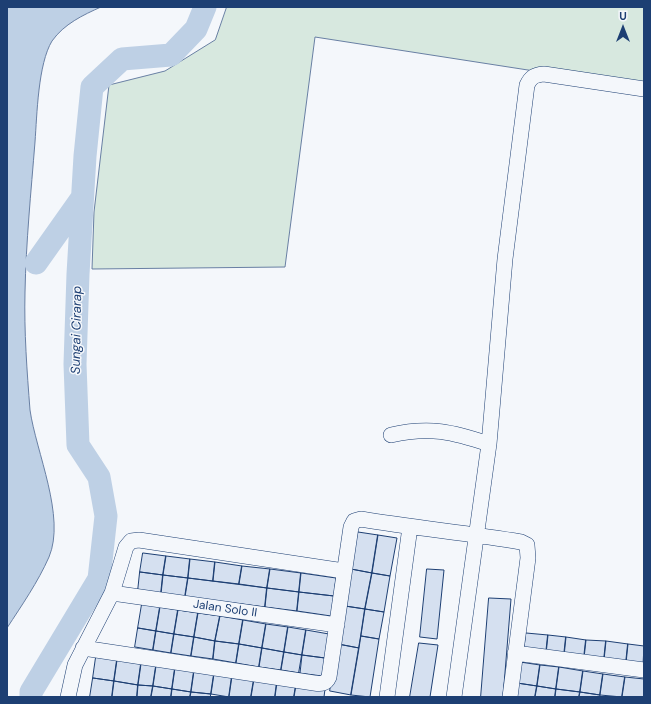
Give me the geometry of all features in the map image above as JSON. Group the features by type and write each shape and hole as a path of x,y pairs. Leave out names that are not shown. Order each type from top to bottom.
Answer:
{"street":[{"path":"454,697 489,444 505,259 527,85 532,76 544,74 644,88"},
{"path":"391,435 409,431 431,430 458,434 489,444"},
{"path":"83,648 319,684 326,681 329,676 351,527 354,521 361,519 410,527 477,535 521,542 527,545 528,558 510,697"},
{"path":"387,697 410,527"},
{"path":"68,697 75,665 112,593 126,547 131,541 139,540 344,571"},
{"name":"Jalan Solo II","path":"112,593 337,625"},
{"path":"515,653 644,670"}],"shaded area":[{"path":"227,7 644,7 644,88 315,37 285,267 92,269 94,212 109,85 165,71 215,40"}],"water":[{"path":"7,7 101,7 74,21 57,35 47,51 41,76 28,236 25,322 30,410 52,504 54,523 53,541 49,557 40,575 7,628"}],"building":[{"path":"358,532 378,535 372,573 351,569"},
{"path":"378,535 397,538 390,576 372,573"},
{"path":"143,553 166,556 163,575 140,572"},
{"path":"166,556 190,559 188,578 163,575"},
{"path":"190,559 215,562 213,581 188,578"},
{"path":"215,562 242,566 239,584 213,581"},
{"path":"242,566 270,569 267,588 239,584"},
{"path":"270,569 301,573 299,592 267,588"},
{"path":"351,569 372,573 365,609 345,606"},
{"path":"427,569 444,570 437,639 420,637"},
{"path":"140,572 163,575 161,594 138,591"},
{"path":"301,573 336,578 334,596 299,592"},
{"path":"372,573 390,576 384,612 365,609"},
{"path":"163,575 188,578 185,597 161,594"},
{"path":"188,578 267,588 265,607 185,597"},
{"path":"267,588 299,592 297,611 265,607"},
{"path":"299,592 334,596 331,616 297,611"},
{"path":"489,598 511,599 503,697 481,697"},
{"path":"142,604 160,607 156,631 138,628"},
{"path":"345,606 365,609 359,648 338,644"},
{"path":"160,607 178,610 174,634 156,631"},
{"path":"365,609 384,612 379,639 361,636"},
{"path":"178,610 198,613 194,637 174,634"},
{"path":"198,613 220,616 215,641 194,637"},
{"path":"220,616 243,620 239,644 215,641"},
{"path":"243,620 266,624 262,648 239,644"},
{"path":"266,624 288,627 284,652 262,648"},
{"path":"288,627 306,630 302,655 284,652"},
{"path":"138,628 156,631 153,650 135,647"},
{"path":"306,630 329,634 325,658 302,655"},
{"path":"156,631 174,634 171,653 153,650"},
{"path":"526,633 548,635 546,654 524,652"},
{"path":"174,634 194,637 191,656 171,653"},
{"path":"548,635 566,637 564,656 546,654"},
{"path":"361,636 379,639 370,697 351,695"},
{"path":"194,637 215,641 213,659 191,656"},
{"path":"566,637 586,640 584,658 564,656"},
{"path":"586,640 606,641 604,660 584,658"},
{"path":"215,641 239,644 236,663 213,659"},
{"path":"606,641 628,644 626,663 604,660"},
{"path":"419,643 438,645 430,697 410,697"},
{"path":"239,644 262,648 259,667 236,663"},
{"path":"338,644 359,648 351,695 330,691"},
{"path":"628,644 644,646 643,665 626,663"},
{"path":"262,648 284,652 281,670 259,667"},
{"path":"284,652 302,655 300,673 281,670"},
{"path":"302,655 325,658 322,676 299,673"},
{"path":"96,657 117,660 114,681 93,678"},
{"path":"117,660 141,664 138,685 114,681"},
{"path":"520,662 540,665 537,686 517,683"},
{"path":"141,664 156,666 153,686 138,685"},
{"path":"540,665 559,667 556,689 537,686"},
{"path":"156,666 175,668 172,689 153,686"},
{"path":"559,667 583,671 580,692 556,689"},
{"path":"175,668 194,671 191,692 172,689"},
{"path":"194,671 214,674 211,694 191,692"},
{"path":"583,671 603,674 600,695 580,692"},
{"path":"214,674 232,676 229,697 211,694"},
{"path":"603,674 625,677 622,697 600,695"},
{"path":"232,676 254,679 251,697 229,697"},
{"path":"625,677 644,679 644,697 622,697"},
{"path":"93,678 114,681 112,697 90,697"},
{"path":"254,679 277,682 275,697 251,697"},
{"path":"114,681 138,685 137,697 112,697"},
{"path":"277,682 296,685 294,697 275,697"},
{"path":"517,683 537,686 535,697 515,697"},
{"path":"138,685 153,686 151,697 137,697"},
{"path":"296,685 325,689 324,697 294,697"},
{"path":"153,686 172,689 171,697 151,697"},
{"path":"537,686 556,689 555,697 535,697"},
{"path":"172,689 191,692 190,697 171,697"},
{"path":"556,689 580,692 579,697 555,697"},
{"path":"191,692 211,694 210,697 190,697"},
{"path":"580,692 600,695 600,697 579,697"}],"waterway":[{"name":"Sungai Cirarap","path":"31,697 31,692 99,579 106,516 99,477 78,445 75,364 78,274 85,156 92,87 122,59 171,55 196,29 205,7"},
{"path":"36,263 82,198"}]}
